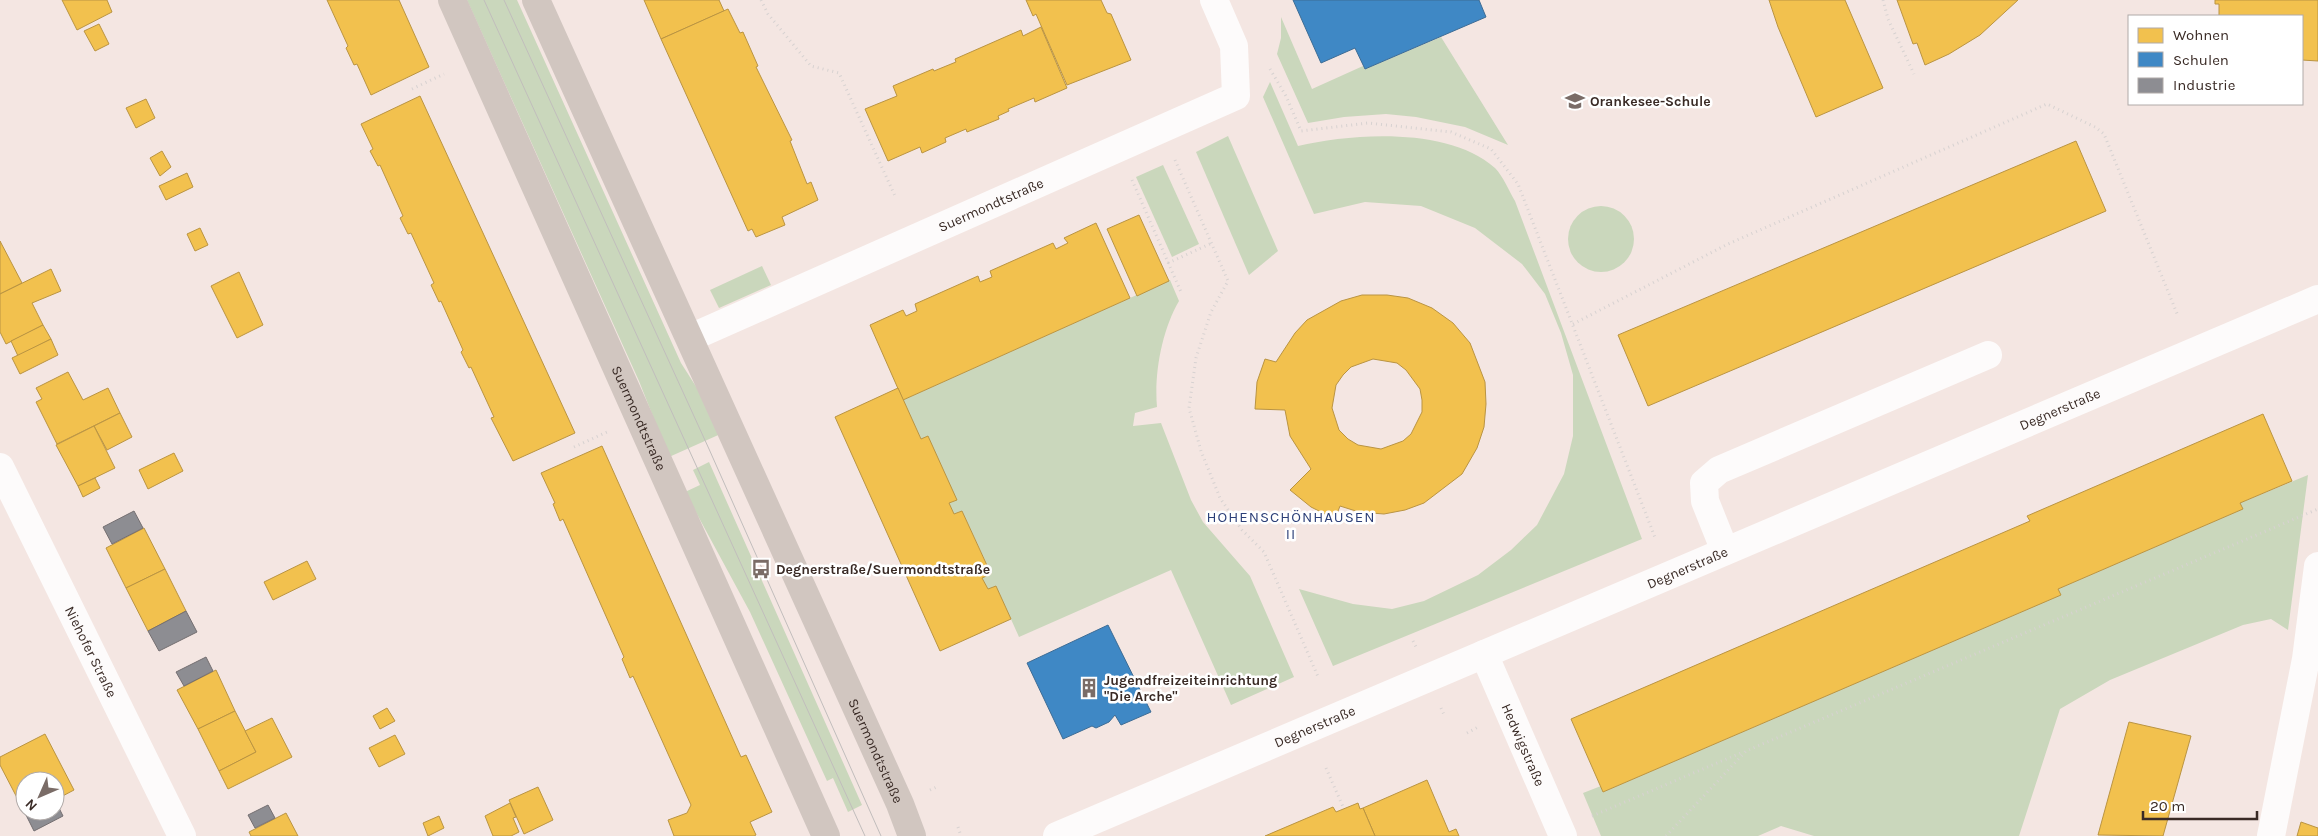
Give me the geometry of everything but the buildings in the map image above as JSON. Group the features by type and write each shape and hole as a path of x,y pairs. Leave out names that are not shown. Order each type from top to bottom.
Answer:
{"main road":[{"name":"Suermondtstraße","path":"452,0 826,836"},
{"name":"Suermondtstraße","path":"536,0 900,804 912,836"}],"street":[{"name":"Suermondtstraße","path":"690,338 1236,96 1234,46 1214,0"},
{"name":"Degnerstraße","path":"1057,836 2318,299"},
{"path":"1725,551 1705,500 1704,483 1720,470 1988,355"},
{"name":"Niehofer Straße","path":"0,467 7,497 182,836"},
{"path":"2271,836 2306,659 2318,566"},
{"name":"Hedwigstraße","path":"1484,654 1563,836"}],"path":[{"path":"761,0 768,14 810,66 839,73 896,196"},
{"path":"1883,0 1888,19 1914,74"},
{"path":"1268,65 1286,96 1301,131 1368,123 1451,132 1491,149 1518,184 1656,540"},
{"path":"412,89 444,74"},
{"path":"1573,324 1728,244 2047,104 2095,127 2104,134 2178,316"},
{"path":"1172,152 1228,281 1211,312 1196,358 1190,408 1201,451 1220,498 1242,530 1264,552 1320,680"},
{"path":"1128,172 1181,292"},
{"path":"1168,262 1212,243"},
{"path":"574,447 607,432"},
{"path":"1585,818 2318,509"},
{"path":"1666,836 1746,751"},
{"path":"1326,768 1344,809"},
{"path":"958,827 961,836"}],"green space":[{"path":"467,0 517,0 681,363 725,432 669,457 639,381"},
{"path":"1281,17 1312,89 1363,66 1365,69 1441,37 1508,145 1465,127 1416,117 1386,114 1344,117 1308,123 1277,54 1281,38"},
{"path":"1270,82 1298,146 1346,138 1373,136 1427,140 1453,145 1476,155 1498,171 1515,201 1642,539 1333,666 1299,589 1353,604 1392,609 1424,601 1478,575 1511,550 1537,525 1564,474 1573,436 1573,375 1561,333 1545,294 1522,264 1475,228 1421,206 1365,202 1314,214 1263,97"},
{"path":"1228,136 1278,251 1249,275 1196,152"},
{"path":"1163,165 1199,244 1172,257 1136,177"},
{"path":"1601,206 1613,209 1624,216 1631,227 1634,239 1631,251 1624,262 1613,269 1601,272 1589,269 1578,262 1571,251 1568,239 1571,227 1578,216 1589,209"},
{"path":"762,266 771,285 719,308 710,290"},
{"path":"1170,280 1179,301 1168,325 1160,352 1156,394 1157,407 1135,413 1133,426 1161,423 1191,500 1203,522 1250,576 1294,677 1231,705 1171,570 1019,637 996,586 988,589 982,578 991,573 962,511 954,514 949,503 956,500 921,439 903,400"},
{"path":"709,462 862,805 848,812 833,778 827,781 750,612 685,492 700,485 693,470"},
{"path":"2308,475 2288,630 2271,619 2243,625 2110,680 2060,709 2019,836 1814,836 1781,826 1758,836 1601,836 1583,793 1601,786 1603,792 2060,595 2058,589 2243,509 2240,503"}],"tram line":[{"path":"484,0 865,836"},
{"path":"504,0 709,449 881,836"}],"place":[{"name":"Orankesee-Schule","path":"1575,101"},
{"name":"Degnerstraße/Suermondtstraße","path":"761,569"},
{"name":"Jugendfreizeiteinrichtung \"Die Arche\"","path":"1089,688"}],"district":[{"name":"HOHENSCHÖNHAUSEN II","path":"1291,526"}]}
